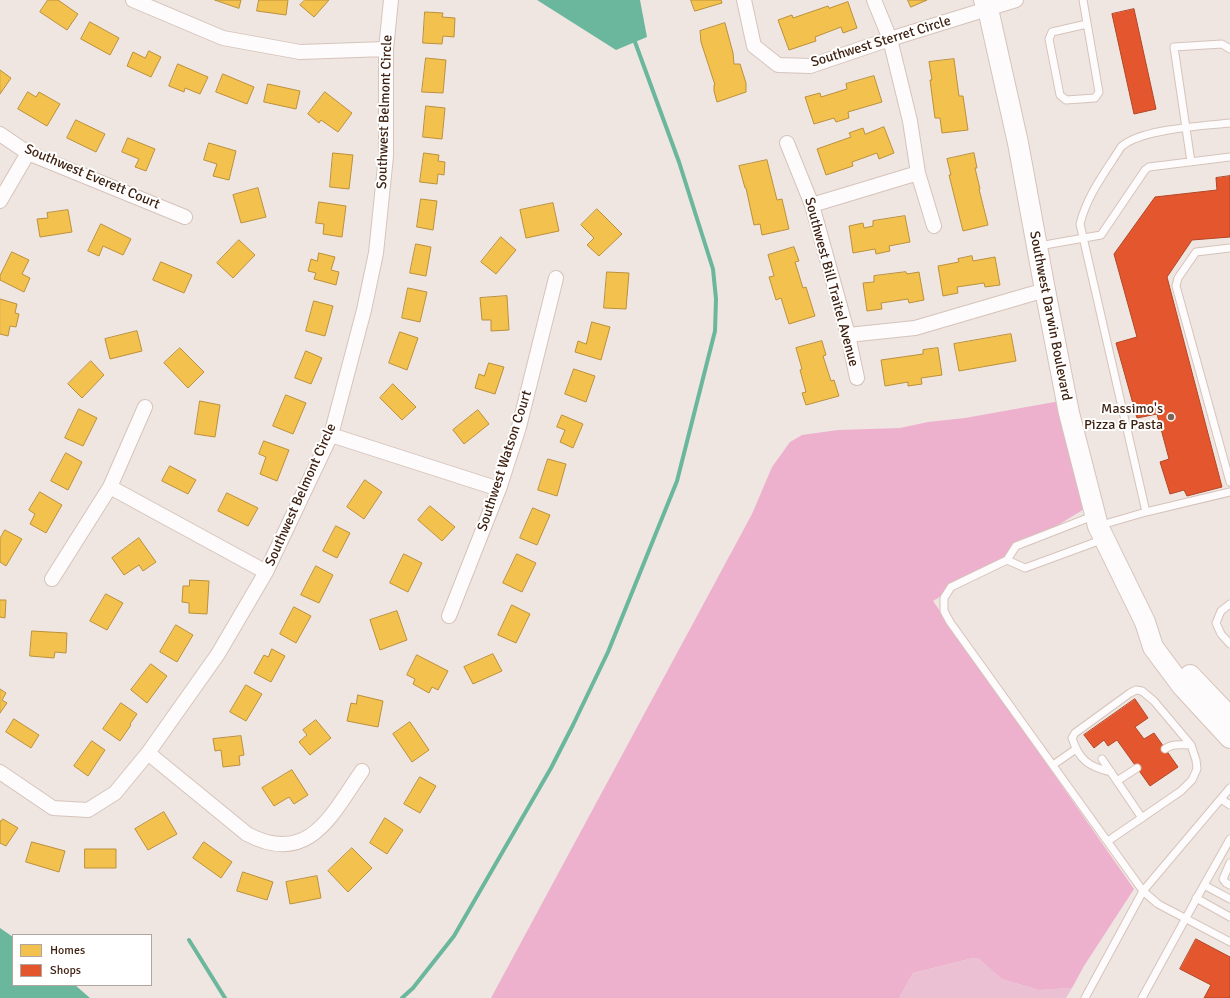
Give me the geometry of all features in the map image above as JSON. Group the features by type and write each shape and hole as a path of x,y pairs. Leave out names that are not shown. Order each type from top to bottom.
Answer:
{"street":[{"path":"133,0 223,38 300,52 386,49"},
{"name":"Southwest Belmont Circle","path":"0,772 53,808 88,810 115,793 148,753 218,654 266,572 332,435 364,310 376,253 386,156 386,49 391,0"},
{"name":"Southwest Sterret Circle","path":"744,0 754,46 778,65 810,66 986,5 1016,0"},
{"path":"874,0 890,39 910,120 918,173 934,226"},
{"name":"Southwest Darwin Boulevard","path":"986,5 1018,143 1069,413 1099,527 1145,622 1153,646 1182,686 1230,738"},
{"name":"Southwest Everett Court","path":"0,134 28,153 185,217"},
{"name":"Southwest Bill Traitel Avenue","path":"787,143 812,205 848,335 857,378"},
{"path":"0,201 28,153"},
{"path":"812,205 918,173"},
{"name":"Southwest Watson Court","path":"449,616 499,488 519,427 556,278"},
{"path":"848,335 915,328 1045,290"},
{"path":"52,579 110,487 145,407"},
{"path":"332,435 499,488"},
{"path":"110,487 266,572"},
{"name":"Southwest Darwin Boulevard","path":"1145,622 1163,638 1195,681 1230,718"},
{"path":"148,753 248,834 257,839 277,845 286,845 297,842 316,833 326,824 362,771"}],"lane":[{"path":"1083,0 1099,92 1095,98 1066,100 1060,95 1049,39 1052,32 1087,24"},
{"path":"1191,162 1174,47 1222,44 1230,49"},
{"path":"1146,512 1080,224 1092,193 1121,147 1126,142 1167,130 1230,122"},
{"path":"1037,246 1101,235 1145,170 1149,167 1230,157"},
{"path":"1230,248 1196,252 1178,278 1176,286 1230,482"},
{"path":"1230,492 1146,512 1099,527 1016,546 1007,560 951,587 944,598 944,611 950,622 1143,891 1158,904 1230,942"},
{"path":"1007,560 1025,568 1099,527"},
{"path":"1230,604 1221,611 1216,623 1221,634 1230,644"},
{"path":"1108,841 1181,790 1192,780 1197,769 1196,760 1191,745 1154,701 1142,691 1136,690 1130,693 1075,732 1072,738 1076,749 1089,765 1111,772"},
{"path":"1165,749 1176,745 1191,745"},
{"path":"1053,764 1076,749"},
{"path":"1102,759 1142,818"},
{"path":"1117,781 1137,768"},
{"path":"1085,998 1143,891 1230,788"},
{"path":"1220,799 1230,805"},
{"path":"1142,998 1230,839"},
{"path":"1230,863 1223,879 1230,885"},
{"path":"1204,885 1230,899"},
{"path":"1196,898 1230,917"}],"shaded area":[{"path":"537,0 640,0 647,37 616,50"},
{"path":"1060,401 1086,508 933,601 1134,889 1084,966 1072,988 1039,990 1002,979 979,959 973,958 913,973 899,998 491,998 752,514 772,467 790,442 802,435 838,430 900,428 928,422 965,418"},
{"path":"0,928 12,936 12,986 76,986 90,998 0,998"},
{"path":"973,958 979,959 1002,979 1039,990 1072,988 1066,998 899,998 913,973"}],"building: Homes":[{"path":"48,0 58,0 78,14 67,30 40,12"},
{"path":"215,0 241,0 239,8"},
{"path":"259,0 288,0 286,15 257,11"},
{"path":"305,0 329,0 314,17 300,5"},
{"path":"691,0 721,0 722,3 695,11"},
{"path":"908,0 927,0 911,7"},
{"path":"848,2 857,28 843,33 841,27 815,37 816,41 789,50 778,20 792,15 793,18 828,6 829,8"},
{"path":"425,12 443,13 442,17 455,18 454,37 443,36 442,44 423,43"},
{"path":"90,22 119,38 110,55 81,39"},
{"path":"725,23 733,53 734,64 740,64 746,83 746,92 717,102 714,91 715,85 701,42 700,31"},
{"path":"149,51 161,57 151,77 127,66 133,52 145,58"},
{"path":"426,58 446,60 443,93 422,92"},
{"path":"954,59 959,96 963,96 968,130 942,133 940,118 935,118 929,62"},
{"path":"178,64 208,77 200,94 185,88 184,92 169,86"},
{"path":"0,70 11,78 0,94"},
{"path":"223,74 254,87 247,104 216,92"},
{"path":"874,76 882,102 848,112 849,118 836,122 834,118 814,124 805,97 820,93 821,97 847,89 846,84"},
{"path":"268,84 300,91 296,109 264,102"},
{"path":"28,92 36,97 39,92 60,104 47,126 18,109"},
{"path":"325,92 352,113 338,132 321,120 319,123 308,114"},
{"path":"426,106 445,108 442,139 423,137"},
{"path":"76,120 105,134 96,152 67,138"},
{"path":"884,127 894,153 879,159 877,153 852,162 853,166 826,175 817,149 851,137 849,133 863,128 865,134"},
{"path":"128,138 155,149 146,171 135,167 139,159 122,152"},
{"path":"209,143 236,151 229,180 213,176 217,164 204,160"},
{"path":"333,153 353,155 349,189 330,187"},
{"path":"424,153 439,155 438,161 445,162 444,175 438,174 437,184 420,182"},
{"path":"974,153 979,189 988,225 963,231 949,175 951,175 947,159"},
{"path":"767,160 777,200 782,199 789,229 762,235 760,224 754,225 746,188 739,166"},
{"path":"258,188 266,217 241,223 233,195"},
{"path":"421,199 437,201 433,230 417,227"},
{"path":"319,202 346,206 342,237 323,234 324,224 316,223"},
{"path":"553,203 559,231 526,238 520,210"},
{"path":"597,209 622,234 599,256 587,245 594,238 581,225"},
{"path":"68,210 72,232 40,237 37,219 48,218 47,213"},
{"path":"905,216 910,242 889,246 890,251 876,254 875,249 853,253 849,226 863,223 864,228 873,226 873,221"},
{"path":"101,224 131,239 123,255 103,246 99,256 88,251"},
{"path":"501,237 516,250 496,274 481,262"},
{"path":"239,240 255,255 233,278 217,263"},
{"path":"416,244 431,247 426,276 410,273"},
{"path":"794,247 799,261 795,262 803,288 806,287 815,316 789,324 781,298 776,300 769,277 774,276 768,255"},
{"path":"12,252 29,260 22,274 30,278 24,292 0,280 0,276"},
{"path":"319,253 335,257 331,270 339,272 336,285 314,279 316,273 308,271 311,259 317,261"},
{"path":"972,256 973,261 995,257 1000,285 985,287 984,283 957,287 958,293 943,296 938,266 959,262 958,259"},
{"path":"161,262 192,275 184,293 153,280"},
{"path":"607,272 629,273 626,309 604,308"},
{"path":"906,272 907,274 919,272 924,300 909,303 908,299 881,303 882,309 867,311 863,283 874,282 874,276"},
{"path":"408,288 427,292 420,322 402,318"},
{"path":"507,296 509,330 491,331 491,320 482,320 480,298"},
{"path":"0,299 17,304 15,313 19,314 16,327 10,326 8,336 0,334"},
{"path":"314,301 333,306 325,336 306,331"},
{"path":"592,322 610,327 601,360 575,352 578,341 586,344"},
{"path":"137,331 142,351 110,359 105,339"},
{"path":"400,332 418,338 407,370 389,363"},
{"path":"1011,334 1016,361 959,371 954,344"},
{"path":"822,341 826,355 823,356 831,381 834,380 839,396 806,405 802,393 806,392 800,370 802,369 796,348"},
{"path":"180,348 204,372 188,388 164,363"},
{"path":"938,348 942,375 921,378 922,384 908,386 908,382 885,386 881,360 923,354 923,350"},
{"path":"306,351 322,358 311,384 295,378"},
{"path":"91,361 104,375 82,398 68,384"},
{"path":"489,363 504,367 495,394 475,388 479,374 484,376"},
{"path":"574,369 595,376 586,402 565,394"},
{"path":"393,384 416,407 402,420 380,398"},
{"path":"286,395 306,403 293,434 273,426"},
{"path":"200,401 220,405 215,437 195,434"},
{"path":"79,409 97,418 83,446 65,438"},
{"path":"478,410 489,424 464,444 453,430"},
{"path":"562,415 583,424 573,448 560,442 565,430 557,427"},
{"path":"264,441 289,450 277,481 260,474 266,457 259,454"},
{"path":"66,453 82,462 68,490 51,481"},
{"path":"548,459 566,464 557,496 538,490"},
{"path":"170,466 196,480 188,494 162,481"},
{"path":"365,480 382,492 364,519 347,507"},
{"path":"40,492 62,505 46,533 30,524 35,514 29,510"},
{"path":"227,493 258,508 248,526 218,511"},
{"path":"430,506 455,527 442,541 418,520"},
{"path":"533,508 550,515 537,545 520,538"},
{"path":"336,526 350,533 337,558 323,551"},
{"path":"5,530 22,539 6,566 0,562 0,539"},
{"path":"139,538 156,562 143,571 139,565 124,575 112,558"},
{"path":"404,554 422,563 408,592 390,583"},
{"path":"517,554 536,563 522,592 503,583"},
{"path":"316,566 333,575 319,603 301,595"},
{"path":"190,580 209,581 207,614 189,613 189,603 182,602 183,586 189,586"},
{"path":"106,594 123,603 107,630 90,621"},
{"path":"0,600 6,600 5,618 0,617"},
{"path":"512,605 530,614 516,643 498,635"},
{"path":"294,607 311,616 296,643 280,634"},
{"path":"397,611 407,640 380,650 370,620"},
{"path":"176,625 193,635 177,662 160,652"},
{"path":"32,631 67,633 66,653 55,652 54,658 30,656"},
{"path":"272,649 285,656 271,682 254,673 264,655 268,657"},
{"path":"493,654 502,671 473,684 464,667"},
{"path":"417,655 448,671 438,690 432,687 429,693 413,684 415,679 407,675"},
{"path":"151,664 167,676 147,703 131,690"},
{"path":"246,685 262,694 246,721 230,712"},
{"path":"0,689 6,693 2,700 7,703 0,713"},
{"path":"358,695 383,701 378,727 347,721 351,703 356,704"},
{"path":"121,703 137,714 120,741 103,729"},
{"path":"14,719 39,735 31,748 6,732"},
{"path":"316,720 331,738 310,755 299,742 307,735 303,730"},
{"path":"410,722 429,750 412,762 393,734"},
{"path":"241,736 244,755 239,756 240,765 223,767 221,750 215,751 213,739"},
{"path":"92,741 105,750 88,776 74,766"},
{"path":"292,770 308,795 294,804 289,797 274,806 262,788"},
{"path":"420,777 436,786 420,813 404,804"},
{"path":"164,812 177,834 148,850 135,829"},
{"path":"385,818 403,830 387,854 370,843"},
{"path":"3,819 18,828 6,846 0,843 0,821"},
{"path":"32,842 65,851 59,872 26,862"},
{"path":"204,842 232,862 221,878 193,858"},
{"path":"352,848 372,868 348,892 328,871"},
{"path":"85,849 116,849 116,868 85,868"},
{"path":"243,872 273,882 267,900 237,891"},
{"path":"317,876 321,898 290,904 286,882"}],"building: Shops":[{"path":"1134,9 1156,109 1134,114 1112,14"},
{"path":"1230,176 1230,237 1192,240 1167,277 1222,487 1187,496 1184,490 1170,494 1160,462 1169,459 1157,414 1137,418 1116,343 1137,337 1114,254 1155,197 1217,190 1216,178"},
{"path":"1135,699 1148,718 1135,727 1144,739 1154,733 1178,767 1150,786 1117,740 1108,746 1104,740 1094,748 1084,735"},
{"path":"1196,939 1230,957 1230,998 1204,998 1211,985 1180,969"}],"waterway":[{"path":"402,998 413,988 454,936 551,768 608,652 677,481 715,331 716,299 713,269 679,162 635,42"},
{"path":"189,940 225,998"}],"place":[{"name":"Massimo's Pizza & Pasta","path":"1171,417"}]}
